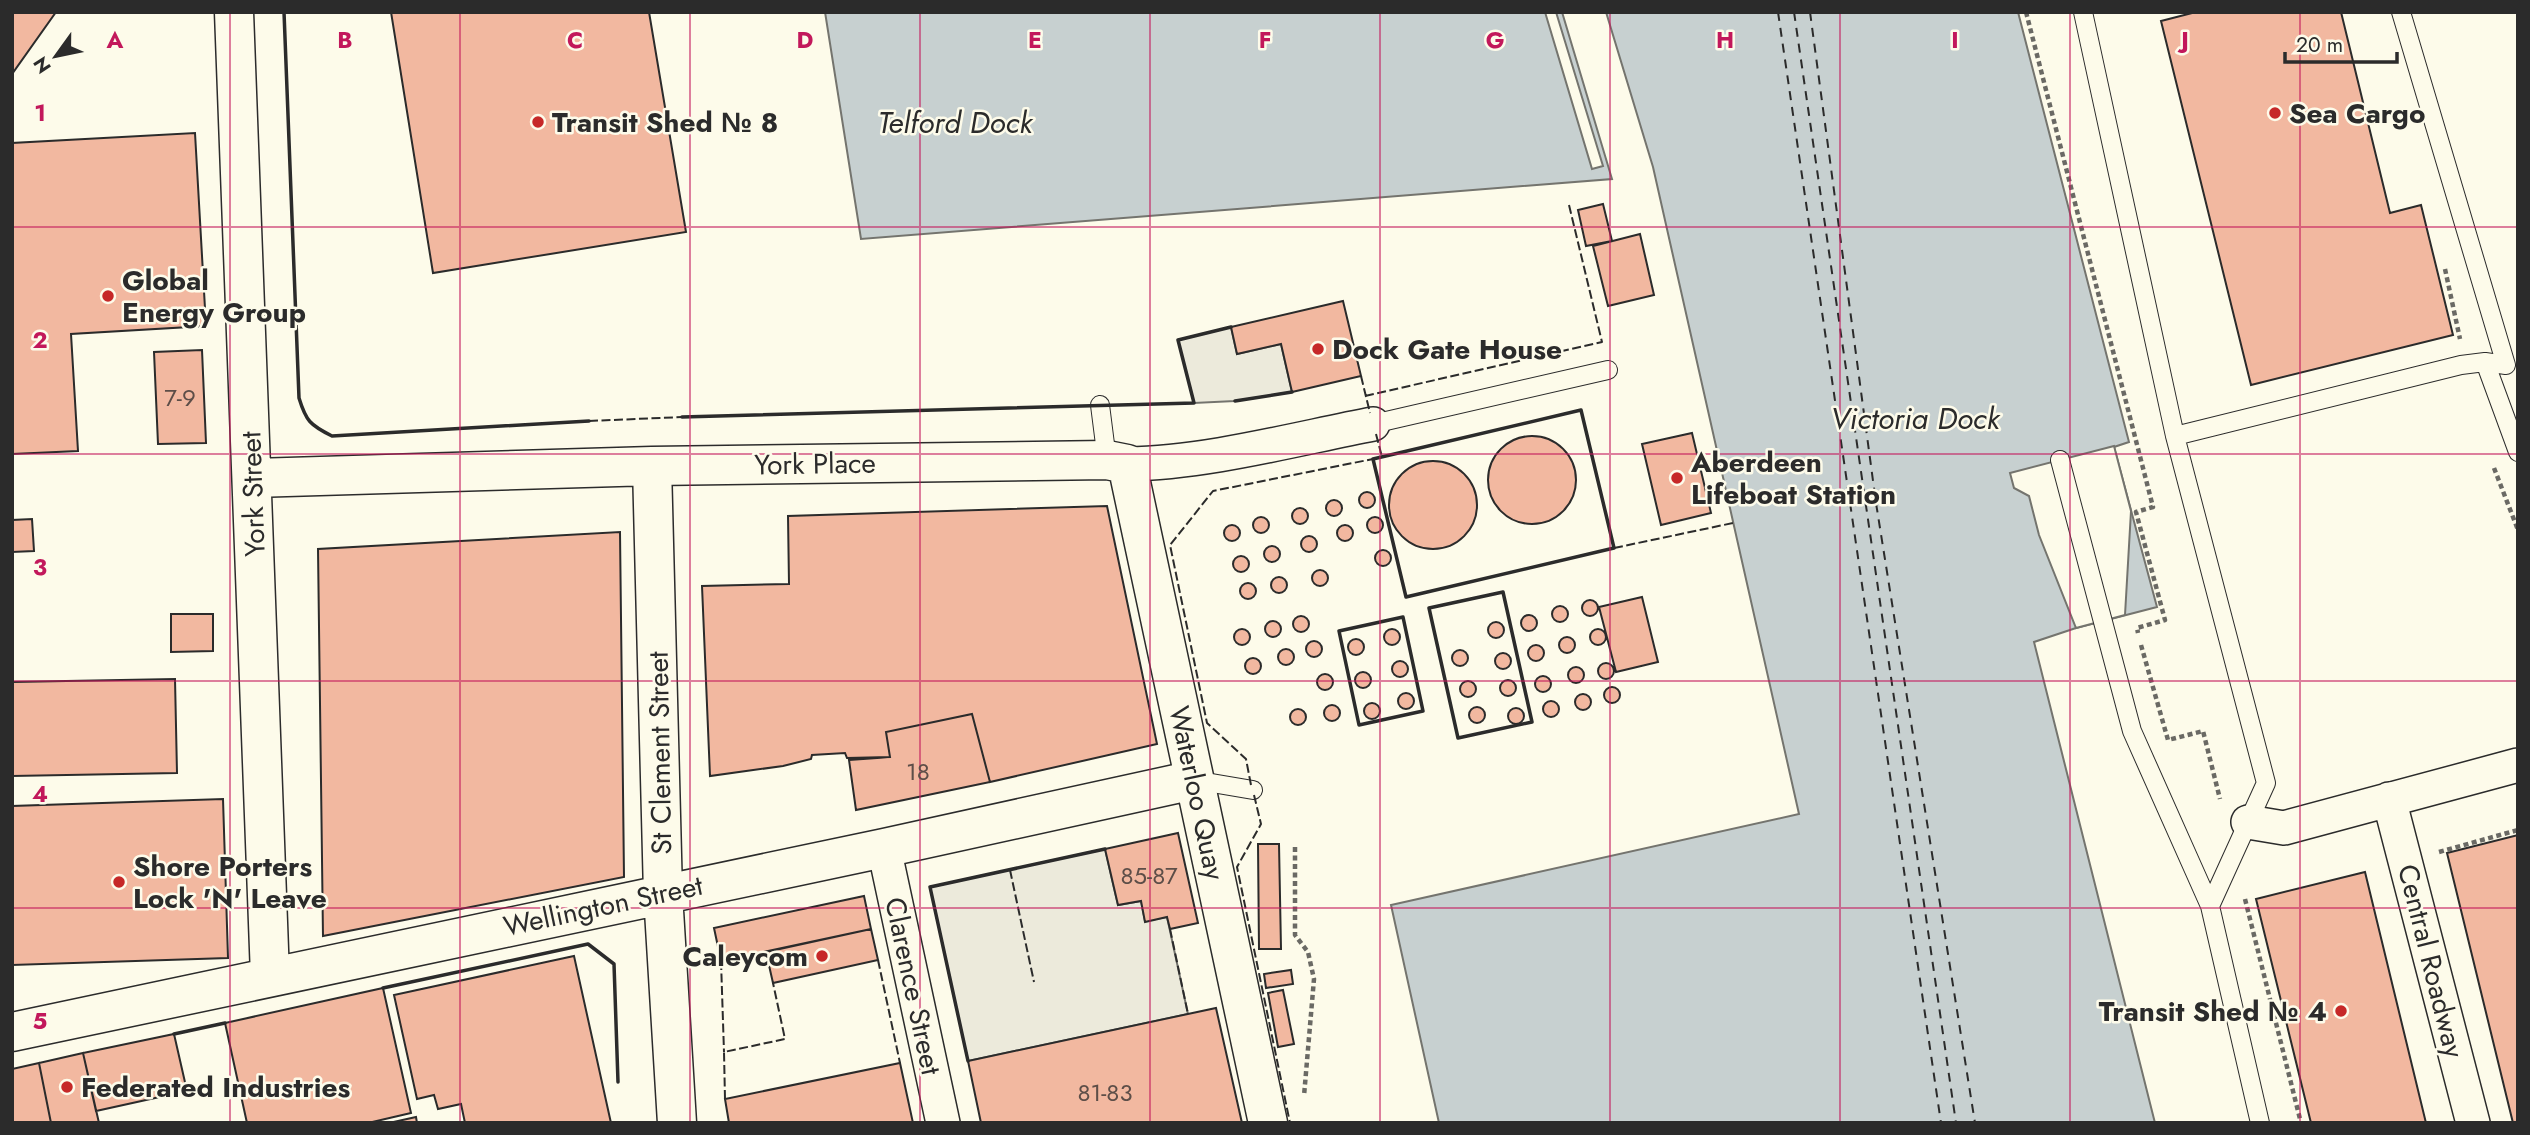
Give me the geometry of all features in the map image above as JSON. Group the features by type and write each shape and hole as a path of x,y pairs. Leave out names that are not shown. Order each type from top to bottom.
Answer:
{"street":[{"name":"York Street","path":"234,12 271,976"},
{"name":"York Place","path":"253,478 652,466 1117,462 1148,464 1373,424"},
{"name":"Waterloo Quay","path":"1117,462 1194,780 1268,1123"},
{"name":"St Clement Street","path":"652,466 663,894 677,1123"},
{"path":"2248,822 2284,828 2518,765"},
{"name":"Wellington Street","path":"12,1032 1194,780"},
{"name":"Central Roadway","path":"2389,799 2473,1123"},
{"name":"Clarence Street","path":"884,848 943,1123"}],"lane":[{"path":"2083,12 2175,436 2266,783 2210,906"},
{"path":"2175,436 2461,365 2484,362 2507,365 2401,12"},
{"path":"2484,362 2518,452"},
{"path":"1373,424 1608,370"},
{"path":"1100,405 1117,462"},
{"path":"2060,460 2132,731 2210,906 2260,1123"},
{"path":"1194,780 1253,790"}],"path":[{"path":"2026,12 2153,507 2136,512 2165,621 2137,628 2168,740 2203,731 2301,1123"},
{"path":"2445,267 2460,333 2461,365"},
{"path":"2491,458 2518,530"},
{"path":"2442,863 2439,850 2518,830"},
{"path":"1295,847 1295,935 1308,952 1314,979 1303,1093 1305,1103"}],"shaded area":[{"path":"1231,327 1237,354 1281,344 1292,392 1235,401 1194,403 1178,340"},
{"path":"1105,849 1118,905 1141,901 1145,921 1167,917 1188,1014 968,1061 930,887"}],"water":[{"name":"Telford Dock","path":"825,12 1562,12 1612,179 861,239"},
{"name":"Victoria Dock","path":"1606,12 2018,12 2129,442 2114,447 2157,607 2034,642 2155,1123 1439,1123 1391,905 1799,814 1653,167"}],"pier":[{"path":"1545,12 1556,12 1603,166 1592,169"},
{"path":"2114,446 2131,511 2125,615 2076,628 2039,535 2029,496 2014,488 2010,473"}],"building":[{"path":"12,12 56,12 12,74"},
{"name":"Transit Shed № 8","path":"391,12 649,12 686,232 433,273"},
{"name":"Sea Cargo","path":"2196,12 2341,12 2390,213 2421,205 2453,335 2251,385 2161,21"},
{"name":"Global Energy Group","path":"195,133 206,326 71,334 78,451 12,454 12,143"},
{"path":"1603,204 1612,241 1586,246 1578,210"},
{"path":"1640,234 1654,295 1608,306 1593,246"},
{"name":"Dock Gate House","path":"1343,301 1361,376 1292,392 1281,344 1237,354 1231,327"},
{"path":"202,350 206,443 158,444 154,352"},
{"name":"Aberdeen Lifeboat Station","path":"1692,433 1711,513 1661,525 1642,444"},
{"path":"1532,436 1549,440 1563,449 1572,463 1576,480 1572,497 1563,511 1549,520 1532,524 1515,520 1501,511 1492,497 1488,480 1492,463 1501,449 1515,440"},
{"path":"1433,461 1450,465 1464,474 1473,488 1477,505 1473,522 1464,536 1450,545 1433,549 1416,545 1402,536 1393,522 1389,505 1393,488 1402,474 1416,465"},
{"path":"1367,492 1373,494 1373,506 1367,508 1361,506 1359,500 1361,494"},
{"path":"1334,500 1340,502 1340,514 1334,516 1328,514 1326,508 1328,502"},
{"path":"1107,506 1157,744 990,782 972,714 886,732 890,757 847,758 845,753 812,755 811,759 783,766 710,776 702,586 789,584 788,516"},
{"path":"1300,508 1306,510 1306,522 1300,524 1294,522 1292,516 1294,510"},
{"path":"1261,517 1267,519 1267,531 1261,533 1255,531 1253,525 1255,519"},
{"path":"1375,517 1381,519 1381,531 1375,533 1369,531 1367,525 1369,519"},
{"path":"32,519 34,551 12,552 12,520"},
{"path":"1232,525 1238,527 1238,539 1232,541 1226,539 1224,533 1226,527"},
{"path":"1345,525 1351,527 1351,539 1345,541 1339,539 1337,533 1339,527"},
{"path":"620,532 624,877 323,936 318,549"},
{"path":"1309,536 1315,538 1315,550 1309,552 1303,550 1301,544 1303,538"},
{"path":"1272,546 1278,548 1278,560 1272,562 1266,560 1264,554 1266,548"},
{"path":"1383,550 1389,552 1389,564 1383,566 1377,564 1375,558 1377,552"},
{"path":"1241,556 1247,558 1247,570 1241,572 1235,570 1233,564 1235,558"},
{"path":"1320,570 1326,572 1326,584 1320,586 1314,584 1312,578 1314,572"},
{"path":"1279,577 1285,579 1285,591 1279,593 1273,591 1271,585 1273,579"},
{"path":"1248,583 1254,585 1254,597 1248,599 1242,597 1240,591 1242,585"},
{"path":"1642,597 1658,662 1616,672 1599,607"},
{"path":"1590,600 1596,602 1596,614 1590,616 1584,614 1582,608 1584,602"},
{"path":"1560,606 1566,608 1566,620 1560,622 1554,620 1552,614 1554,608"},
{"path":"171,614 213,614 213,651 171,652"},
{"path":"1529,615 1535,617 1535,629 1529,631 1523,629 1521,623 1523,617"},
{"path":"1301,616 1307,618 1307,630 1301,632 1295,630 1293,624 1295,618"},
{"path":"1273,621 1279,623 1279,635 1273,637 1267,635 1265,629 1267,623"},
{"path":"1496,622 1502,624 1502,636 1496,638 1490,636 1488,630 1490,624"},
{"path":"1242,629 1248,631 1248,643 1242,645 1236,643 1234,637 1236,631"},
{"path":"1392,629 1398,631 1398,643 1392,645 1386,643 1384,637 1386,631"},
{"path":"1598,629 1604,631 1604,643 1598,645 1592,643 1590,637 1592,631"},
{"path":"1567,637 1573,639 1573,651 1567,653 1561,651 1559,645 1561,639"},
{"path":"1356,639 1362,641 1362,653 1356,655 1350,653 1348,647 1350,641"},
{"path":"1314,641 1320,643 1320,655 1314,657 1308,655 1306,649 1308,643"},
{"path":"1536,645 1542,647 1542,659 1536,661 1530,659 1528,653 1530,647"},
{"path":"1286,649 1292,651 1292,663 1286,665 1280,663 1278,657 1280,651"},
{"path":"1460,650 1466,652 1466,664 1460,666 1454,664 1452,658 1454,652"},
{"path":"1503,653 1509,655 1509,667 1503,669 1497,667 1495,661 1497,655"},
{"path":"1253,658 1259,660 1259,672 1253,674 1247,672 1245,666 1247,660"},
{"path":"1400,661 1406,663 1406,675 1400,677 1394,675 1392,669 1394,663"},
{"path":"1606,663 1612,665 1612,677 1606,679 1600,677 1598,671 1600,665"},
{"path":"1576,667 1582,669 1582,681 1576,683 1570,681 1568,675 1570,669"},
{"path":"1363,672 1369,674 1369,686 1363,688 1357,686 1355,680 1357,674"},
{"path":"1325,674 1331,676 1331,688 1325,690 1319,688 1317,682 1319,676"},
{"path":"1543,676 1549,678 1549,690 1543,692 1537,690 1535,684 1537,678"},
{"path":"175,679 177,773 12,776 12,682"},
{"path":"1508,680 1514,682 1514,694 1508,696 1502,694 1500,688 1502,682"},
{"path":"1468,681 1474,683 1474,695 1468,697 1462,695 1460,689 1462,683"},
{"path":"1612,687 1618,689 1618,701 1612,703 1606,701 1604,695 1606,689"},
{"path":"1406,693 1412,695 1412,707 1406,709 1400,707 1398,701 1400,695"},
{"path":"1583,694 1589,696 1589,708 1583,710 1577,708 1575,702 1577,696"},
{"path":"1551,701 1557,703 1557,715 1551,717 1545,715 1543,709 1545,703"},
{"path":"1372,703 1378,705 1378,717 1372,719 1366,717 1364,711 1366,705"},
{"path":"1332,705 1338,707 1338,719 1332,721 1326,719 1324,713 1326,707"},
{"path":"1477,707 1483,709 1483,721 1477,723 1471,721 1469,715 1471,709"},
{"path":"1516,708 1522,710 1522,722 1516,724 1510,722 1508,716 1510,710"},
{"path":"1298,709 1304,711 1304,723 1298,725 1292,723 1290,717 1292,711"},
{"path":"972,714 990,782 856,810 849,760 890,757 886,732"},
{"name":"Shore Porters Lock 'N' Leave","path":"223,799 228,958 12,965 12,806"},
{"path":"1178,833 1198,923 1170,929 1167,917 1145,922 1141,901 1118,905 1105,849"},
{"path":"2518,835 2518,1123 2513,1123 2447,853"},
{"path":"1258,844 1279,844 1281,949 1259,949"},
{"name":"Transit Shed № 4","path":"2365,872 2426,1123 2311,1123 2256,899"},
{"path":"864,896 871,929 721,961 714,928"},
{"name":"Caleycom","path":"871,929 878,960 773,983 766,952"},
{"path":"574,956 611,1123 465,1123 461,1104 438,1109 434,1095 417,1099 394,995"},
{"path":"1291,970 1293,984 1266,988 1264,974"},
{"path":"383,988 411,1113 368,1123 247,1123 225,1023"},
{"path":"1283,990 1294,1044 1278,1047 1268,993"},
{"path":"1216,1008 1242,1123 981,1123 968,1061"},
{"path":"174,1034 187,1091 96,1111 83,1053"},
{"name":"Federated Industries","path":"83,1053 99,1123 51,1123 39,1063"},
{"path":"39,1063 51,1123 12,1123 12,1069"},
{"path":"900,1063 913,1123 729,1123 725,1099"},
{"path":"416,1117 417,1123 389,1123"}],"ferry route":[{"path":"1778,12 1941,1123"},
{"path":"1794,12 1956,1123"},
{"path":"1810,12 1876,503 1975,1123"}],"fence":[{"path":"1365,396 1602,342 1569,205"},
{"path":"1361,376 1370,413"},
{"path":"589,421 682,417"},
{"path":"1376,434 1382,457"},
{"path":"1251,785 1246,759 1207,723 1170,545 1213,491 1373,459"},
{"path":"1614,548 1733,523"},
{"path":"1254,795 1261,824 1237,867 1290,1123"},
{"path":"1010,870 1034,982"},
{"path":"1170,929 1188,1014"},
{"path":"878,960 900,1063"},
{"path":"721,961 724,1052"},
{"path":"725,1099 724,1052 785,1039 773,983"}],"wall":[{"path":"284,12 299,398 310,422 332,436 589,421"},
{"path":"682,417 1194,403 1178,340 1231,327"},
{"path":"1235,401 1292,392"},
{"path":"1581,410 1614,548 1406,597 1373,459 1581,410"},
{"path":"1503,592 1532,722 1458,738 1429,608 1503,592"},
{"path":"1403,617 1423,711 1359,725 1339,631 1403,617"},
{"path":"968,1061 930,887 1105,849"},
{"path":"383,988 588,944 614,964 618,1082"},
{"path":"174,1034 225,1023"}],"place":[{"name":"Sea Cargo","path":"2275,113"},
{"name":"Transit Shed № 8","path":"538,122"},
{"name":"Global Energy Group","path":"108,296"},
{"name":"Dock Gate House","path":"1318,349"},
{"name":"Aberdeen Lifeboat Station","path":"1677,478"},
{"name":"Shore Porters Lock 'N' Leave","path":"119,882"},
{"name":"Caleycom","path":"822,956"},
{"name":"Transit Shed № 4","path":"2341,1011"},
{"name":"Federated Industries","path":"67,1087"}]}
